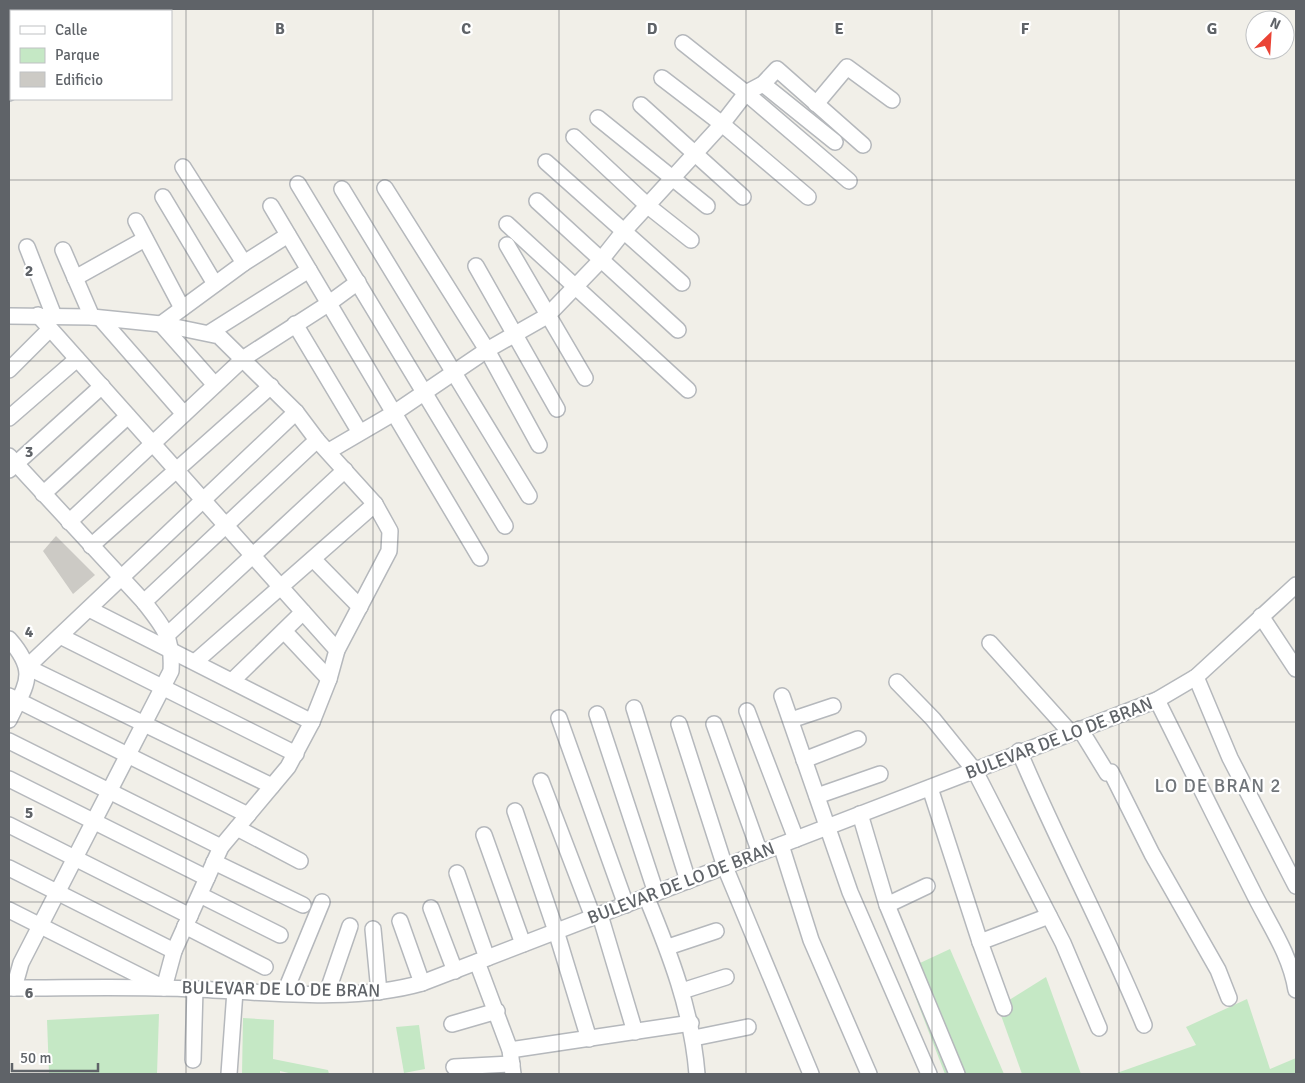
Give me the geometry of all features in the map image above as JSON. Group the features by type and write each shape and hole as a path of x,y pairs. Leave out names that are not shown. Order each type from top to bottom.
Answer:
{"street":[{"path":"683,43 746,92 849,181"},
{"path":"816,104 847,67 892,100"},
{"path":"329,451 359,431 394,413 487,350 547,316 602,260 624,231 722,124 746,92 763,84 777,69 863,145"},
{"path":"662,78 722,124 808,197"},
{"path":"763,84 835,142"},
{"path":"640,105 743,197"},
{"path":"598,118 671,179 707,206"},
{"path":"574,137 648,206 692,240"},
{"path":"546,162 682,283"},
{"path":"183,167 244,263"},
{"path":"298,184 505,526"},
{"path":"386,188 487,350 539,445"},
{"path":"342,189 529,496"},
{"path":"163,197 215,284"},
{"path":"537,201 678,330"},
{"path":"271,206 480,558"},
{"path":"136,222 182,308"},
{"path":"508,224 688,390"},
{"path":"161,324 244,263 288,235"},
{"path":"75,278 145,239"},
{"path":"507,245 585,378"},
{"path":"26,247 52,322 77,359 338,650"},
{"path":"63,250 75,278 97,318 184,414"},
{"path":"476,266 557,409"},
{"path":"209,333 309,270"},
{"path":"69,522 244,358 328,304 358,282"},
{"path":"9,910 164,988 174,951 221,847 296,754 312,722 338,650 389,550 390,531 374,504 329,451 317,440 296,412 220,336 161,324 97,318 52,322 38,316 10,313"},
{"path":"9,370 52,322"},
{"path":"161,324 214,385"},
{"path":"295,324 359,431"},
{"path":"9,418 77,359"},
{"path":"12,988 15,959 40,926 171,671 172,651 162,625 144,602 120,579 43,494 11,464 102,386"},
{"path":"91,546 271,386"},
{"path":"9,720 13,698 27,682 28,667 296,412"},
{"path":"43,494 128,416"},
{"path":"144,602 317,440"},
{"path":"166,636 345,470"},
{"path":"195,662 374,504"},
{"path":"313,559 360,607"},
{"name":"BULEVAR DE LO DE BRAN","path":"12,988 164,988 326,993 379,992 422,983 1156,700 1196,677 1261,616 1294,593"},
{"path":"89,609 312,722"},
{"path":"232,681 303,612"},
{"path":"1261,616 1296,669"},
{"path":"284,631 329,679"},
{"path":"60,636 296,754"},
{"path":"9,639 28,667 272,786"},
{"path":"990,642 1075,730 1106,773 1111,772 1152,854 1218,970 1229,998"},
{"path":"1196,677 1230,758 1296,886"},
{"path":"897,682 933,719 975,771 1049,916 1099,1028"},
{"path":"782,696 850,892 929,1074"},
{"path":"13,698 248,815"},
{"path":"1156,700 1261,909 1281,943 1294,976 1296,990"},
{"path":"791,720 833,706"},
{"path":"634,708 688,881"},
{"path":"747,711 796,839"},
{"path":"596,714 691,1023 697,1074"},
{"path":"559,718 626,905"},
{"path":"679,724 725,867 811,1074"},
{"path":"714,724 760,853"},
{"path":"804,760 858,739"},
{"path":"9,741 221,847"},
{"path":"1019,752 1048,820 1118,962 1144,1025"},
{"path":"817,796 880,774"},
{"path":"9,779 207,878"},
{"path":"541,781 596,916 635,1032"},
{"path":"930,788 980,942 1004,1008"},
{"path":"516,811 556,932 588,1039"},
{"path":"860,814 887,904 957,1074"},
{"path":"9,825 75,858 188,921 265,967"},
{"path":"237,828 300,861"},
{"path":"484,836 524,944"},
{"path":"781,845 811,940 869,1074"},
{"path":"214,862 302,905"},
{"path":"9,868 174,951"},
{"path":"457,873 512,1063"},
{"path":"887,904 927,886"},
{"path":"200,895 280,935"},
{"path":"284,992 322,902"},
{"path":"431,908 455,971"},
{"path":"980,942 1049,916"},
{"path":"400,921 422,983"},
{"path":"326,993 350,926"},
{"path":"373,929 379,992"},
{"path":"668,947 716,931"},
{"path":"682,991 726,977"},
{"path":"193,1060 195,989"},
{"path":"229,1074 235,990"},
{"path":"452,1024 497,1012"},
{"path":"454,1067 512,1063 588,1039 691,1023"},
{"path":"694,1038 748,1027"}],"green space":[{"path":"950,949 1004,1074 945,1074 905,970"},
{"path":"1046,977 1081,1074 1022,1074 998,1007"},
{"path":"1247,999 1270,1069 1296,1058 1296,1074 1114,1074 1196,1045 1186,1027"},
{"path":"159,1014 157,1074 49,1074 47,1020"},
{"path":"243,1018 274,1020 273,1059 328,1070 329,1074 293,1074 280,1071 280,1074 242,1074"},
{"path":"419,1025 425,1069 404,1073 396,1027"}],"building":[{"path":"56,536 95,575 73,594 43,551"}],"district":[{"name":"LO DE BRAN 2","path":"1218,786"}]}
